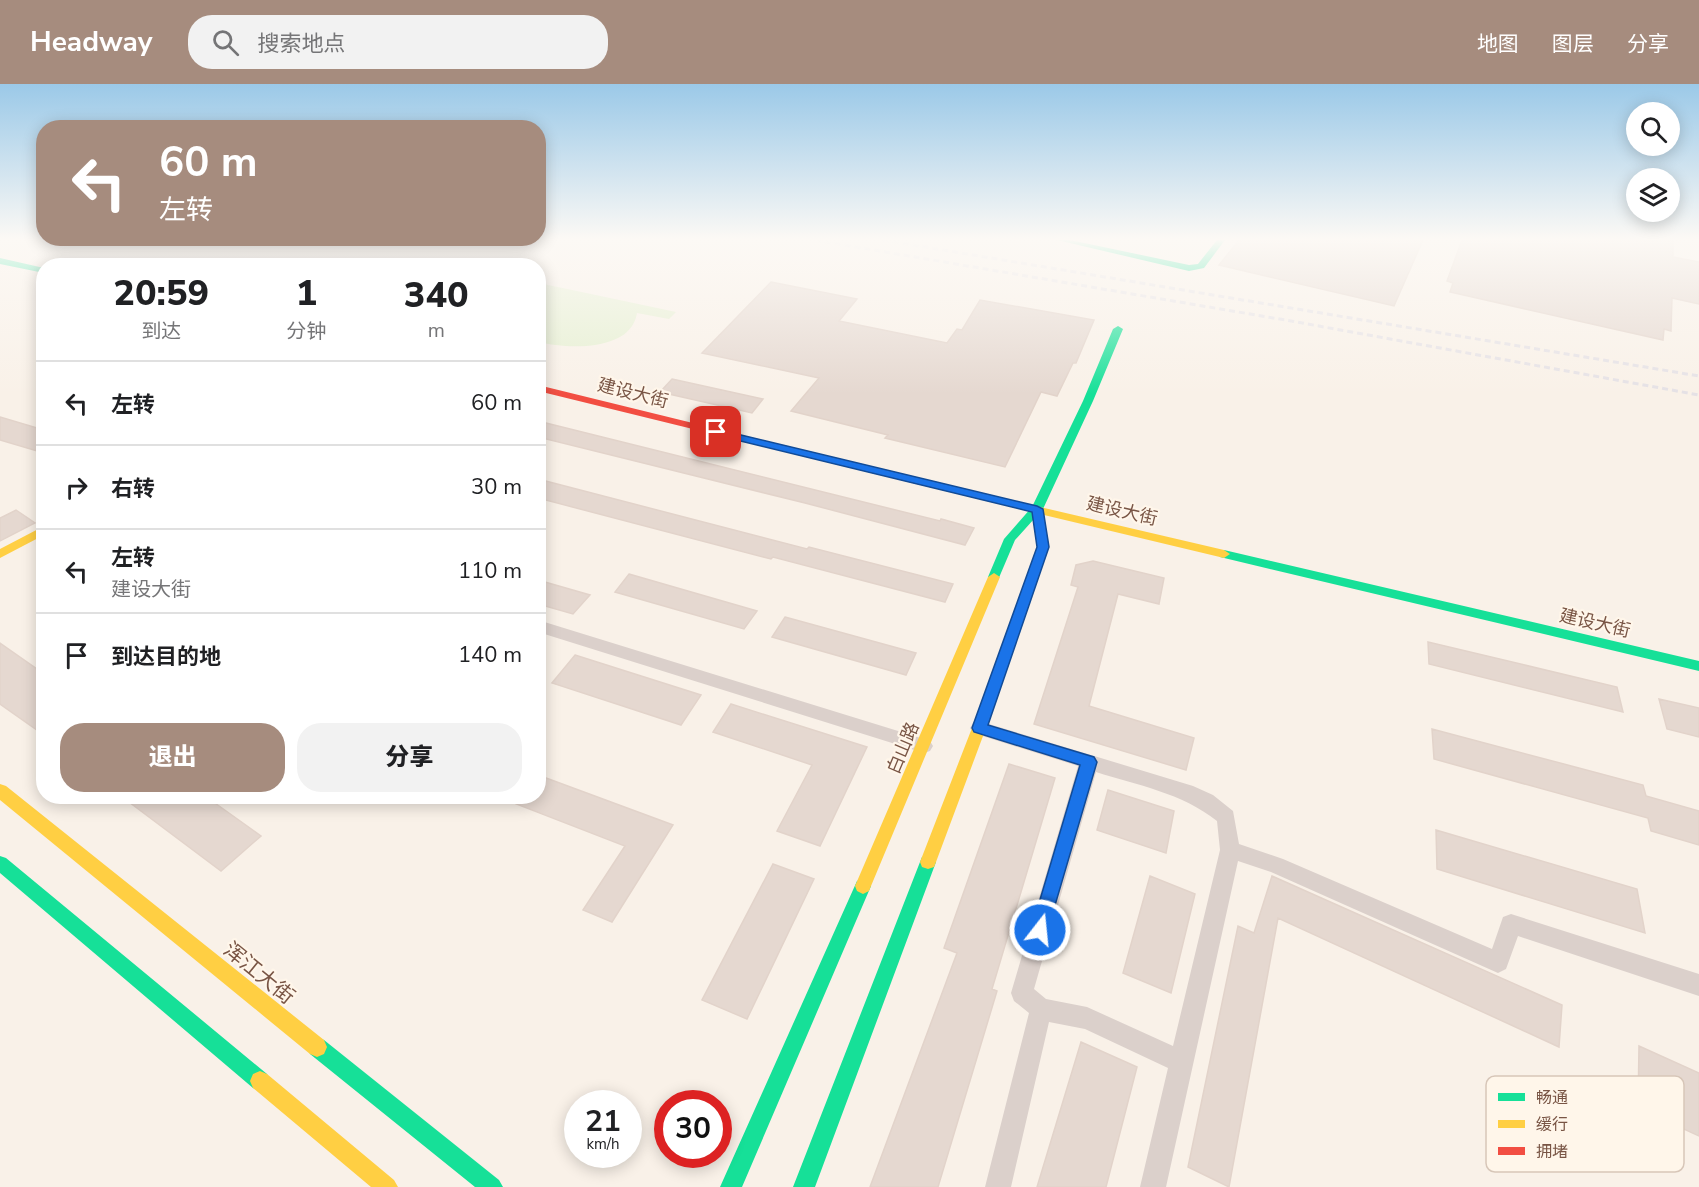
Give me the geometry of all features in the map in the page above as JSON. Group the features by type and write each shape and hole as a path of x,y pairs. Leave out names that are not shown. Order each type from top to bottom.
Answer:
{"main road":[{"name":"白山路","path":"731,1187 924,746 1010,539 1037,509 1088,401 1118,329"},
{"name":"建设大街","path":"546,390 1699,666"},
{"path":"804,1187 979,728 1043,547 1037,509"},
{"path":"0,554 36,534"},
{"name":"浑江大街","path":"0,791 492,1187"},
{"path":"0,862 387,1187"}],"street":[{"path":"546,628 924,746"},
{"path":"979,728 1186,792 1206,801 1226,817 1230,850 1153,1187"},
{"path":"1089,762 1022,993 1041,1009 1087,1018 1181,1062"},
{"path":"1230,850 1276,865 1498,962 1511,924 1699,984"},
{"path":"998,1187 1041,1009"}],"green space":[{"path":"546,291 579,291 676,312 669,319 637,313 632,326 623,335 596,345 546,343"}],"building":[{"path":"762,291 819,291 857,299 839,321 947,343 957,329 962,330 980,300 1094,320 1076,363 1073,363 1057,396 1041,392 1005,467 885,438 888,435 791,411 819,378 702,353"},
{"path":"1332,291 1400,291 1394,306"},
{"path":"1699,291 1699,304 1672,298 1671,331 1664,329 1663,340 1450,292"},
{"path":"672,379 763,399 752,413 660,392"},
{"path":"0,417 36,428 36,451 0,440"},
{"path":"546,423 974,528 965,545 546,439"},
{"path":"546,481 807,549 809,547 953,584 945,602 773,557 771,559 546,500"},
{"path":"16,510 35,523 0,541 0,518"},
{"path":"1093,561 1164,578 1159,604 1118,594 1089,706 1194,738 1186,770 1034,724 1078,587 1071,585 1076,565"},
{"path":"629,574 757,611 744,629 615,592"},
{"path":"546,582 590,595 573,614 546,606"},
{"path":"785,617 916,653 906,675 772,637"},
{"path":"1428,642 1617,687 1623,712 1429,664"},
{"path":"0,643 36,668 36,729 0,704"},
{"path":"575,655 701,695 681,725 552,683"},
{"path":"1659,699 1699,708 1699,737 1667,729"},
{"path":"731,704 867,747 820,846 777,831 812,765 713,732"},
{"path":"1432,729 1643,785 1646,796 1699,811 1699,845 1651,831 1648,818 1434,759"},
{"path":"1009,764 1055,778 992,989 997,991 938,1187 870,1187 957,953 944,948"},
{"path":"546,778 673,825 612,922 583,910 625,846 516,804 546,804"},
{"path":"1108,790 1174,811 1166,853 1097,830"},
{"path":"132,804 216,804 261,836 221,871"},
{"path":"1436,830 1637,889 1645,933 1437,869"},
{"path":"773,864 814,879 747,1019 702,1000"},
{"path":"1150,876 1195,894 1171,993 1123,973"},
{"path":"1272,876 1562,1005 1559,1047 1278,918 1229,1187 1188,1167 1238,926 1254,933"},
{"path":"1081,1042 1137,1067 1106,1187 1037,1187"},
{"path":"1639,1046 1699,1073 1699,1136 1684,1129 1684,1076 1639,1076"}],"railway":[{"path":"1117,291 1699,395"},
{"path":"1192,291 1699,376"}],"traffic: fast":[{"path":"994,577 1010,539 1037,509 1088,401 1118,329"},
{"path":"1224,554 1699,666"},
{"path":"804,1187 928,862"},
{"path":"0,863 260,1081"},
{"path":"731,1187 863,886"},
{"path":"317,1047 492,1187"}],"traffic: slow":[{"path":"933,485 1224,554"},
{"path":"928,862 979,728 1043,547 1037,509"},
{"path":"0,554 36,534"},
{"path":"863,886 994,577"},
{"path":"0,791 317,1047"},
{"path":"260,1081 387,1187"}],"traffic: jam":[{"path":"546,390 933,485"}],"route":[{"path":"716,432 1037,509 1043,547 979,728 1089,762 1040,930"}]}
